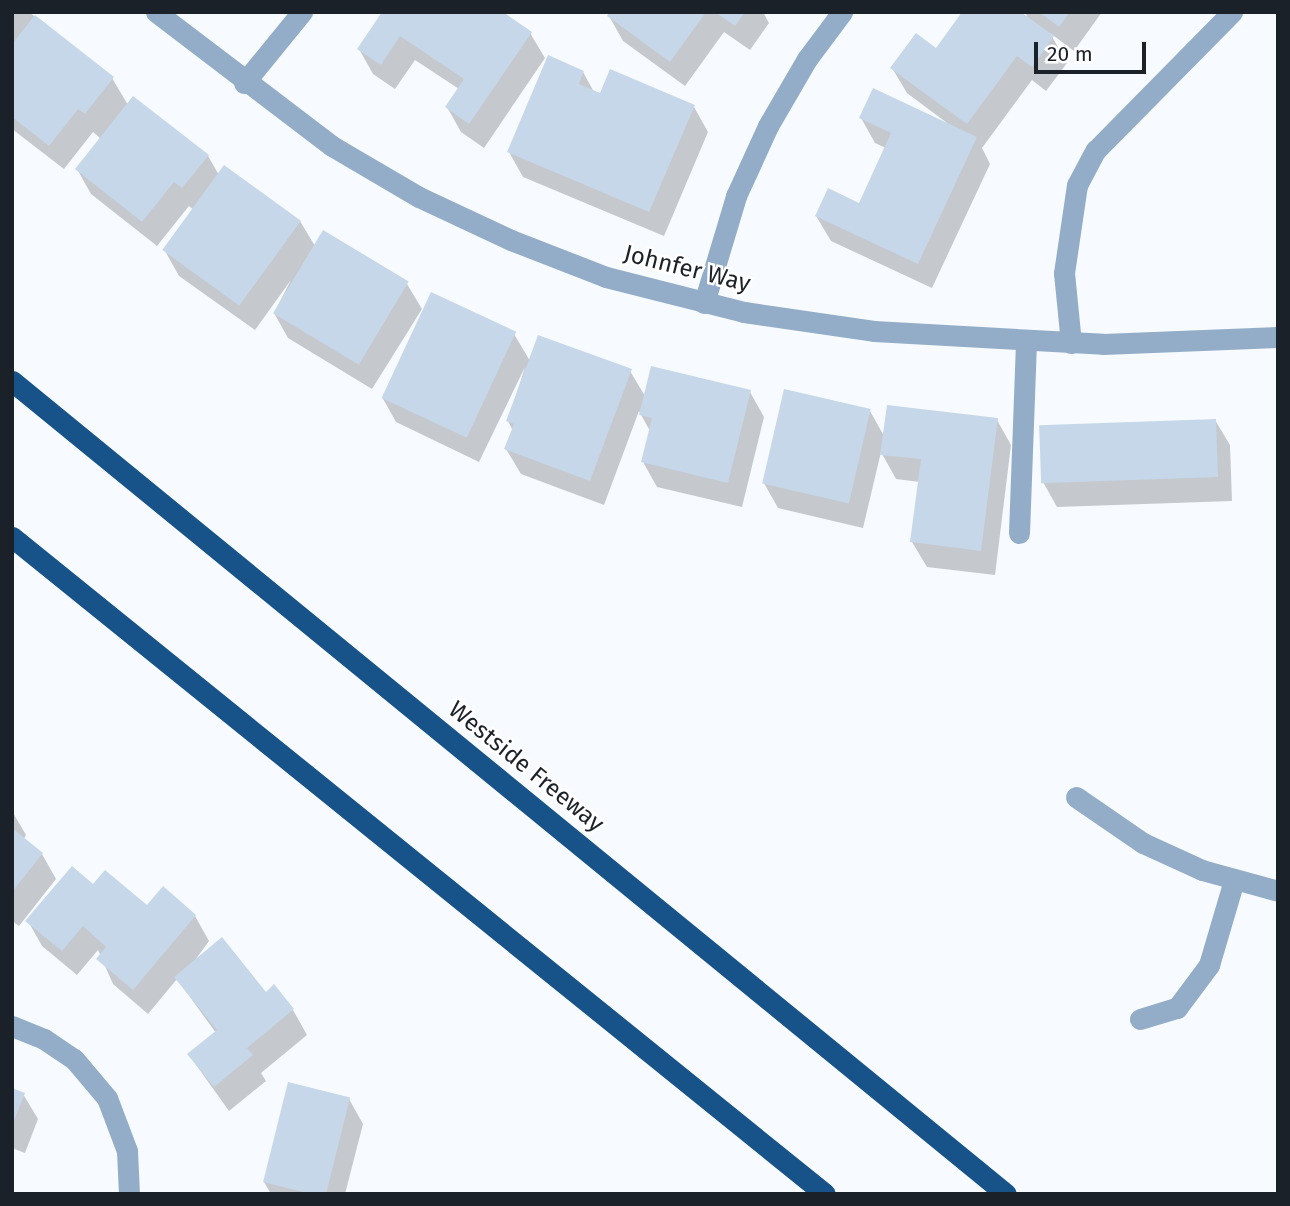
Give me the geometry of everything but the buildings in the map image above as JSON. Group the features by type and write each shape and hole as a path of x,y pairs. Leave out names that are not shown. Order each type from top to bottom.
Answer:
{"highway":[{"name":"Westside Freeway","path":"12,381 1006,1194"},
{"path":"12,537 825,1194"}],"street":[{"name":"Johnfer Way","path":"156,12 244,83 332,146 419,198 511,240 606,276 705,303 874,331 1071,343 1278,337"},
{"path":"244,83 302,12"},
{"path":"705,303 736,196 768,126 807,59 842,12"},
{"path":"1071,343 1064,273 1077,185 1096,150 1232,12"},
{"path":"1019,533 1026,342"},
{"path":"1076,797 1143,843 1234,880 1278,891"},
{"path":"1140,1019 1177,1009 1209,965 1234,880"},
{"path":"12,1026 44,1039 74,1059 107,1098 127,1151 129,1194"}]}
